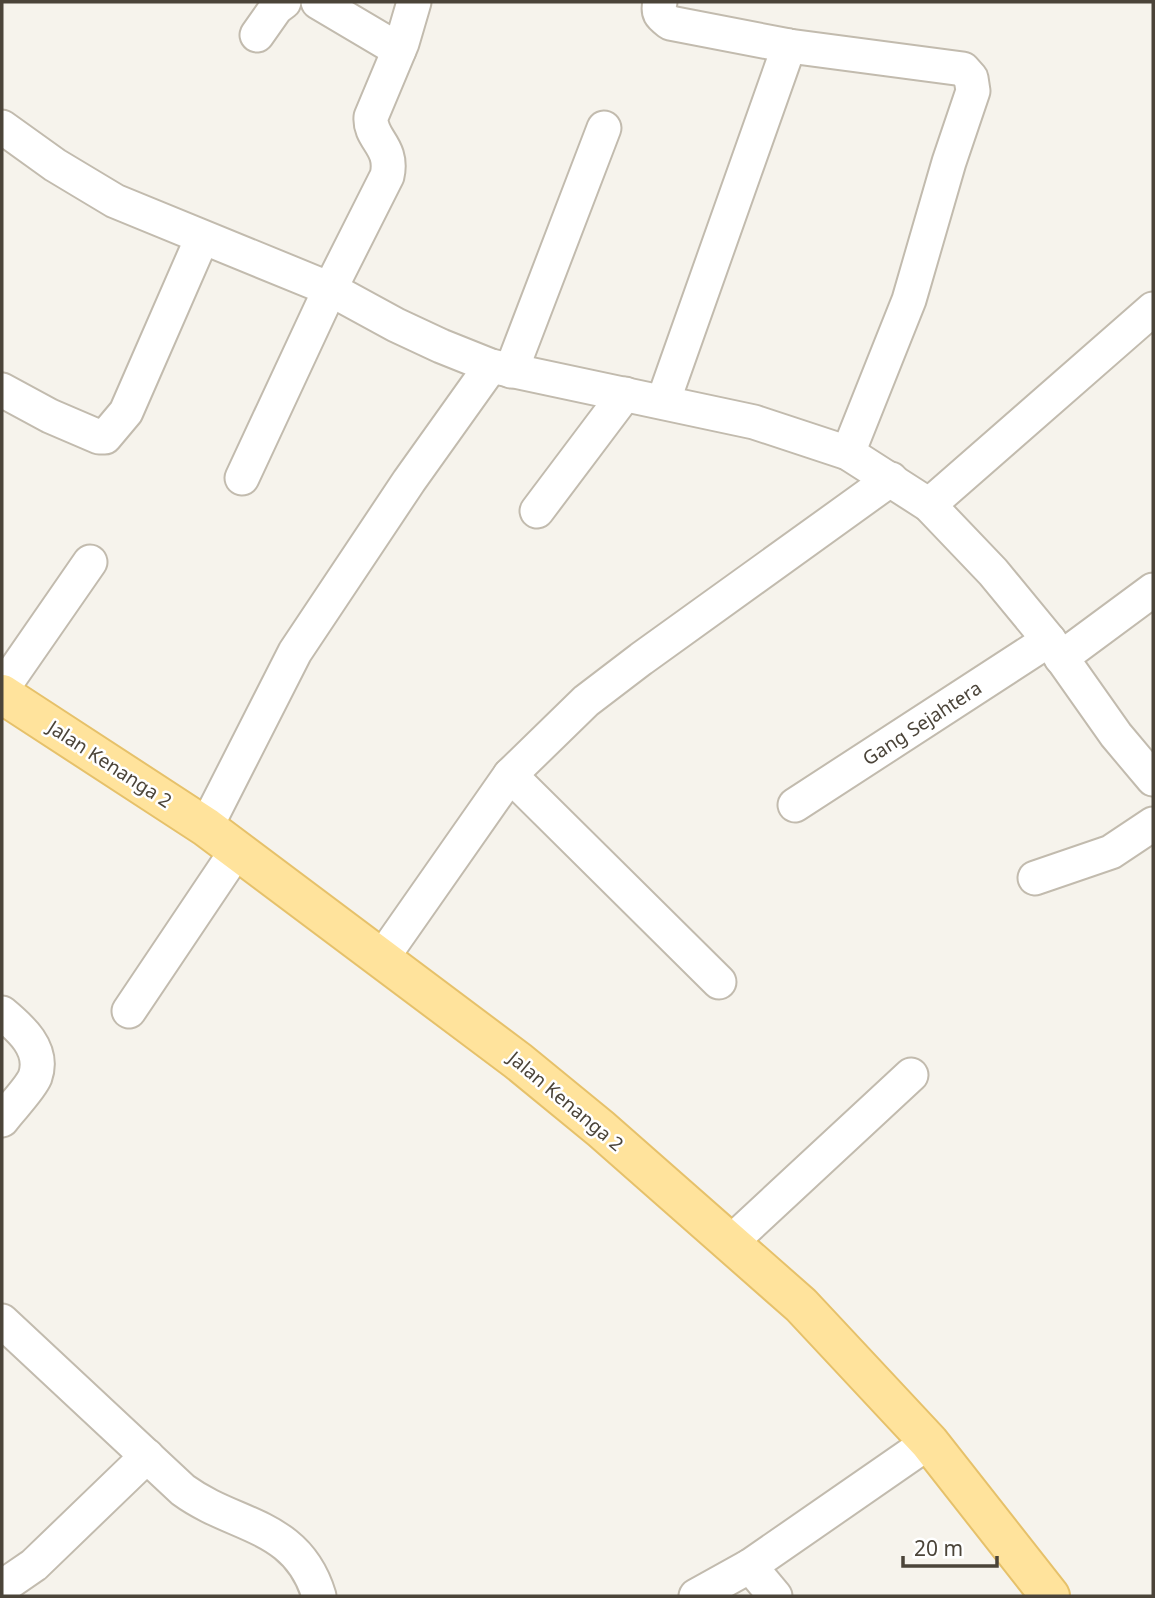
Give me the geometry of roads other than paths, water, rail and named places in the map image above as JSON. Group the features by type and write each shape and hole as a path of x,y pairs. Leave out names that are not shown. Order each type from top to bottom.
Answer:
{"main road":[{"name":"Jalan Kenanga 2","path":"2,692 206,827 518,1060 591,1120 801,1305 929,1442 1051,1596"}],"street":[{"path":"257,35 276,8 284,2"},
{"path":"318,2 399,51"},
{"path":"242,478 330,289 387,176 389,160 370,125 371,117 399,51 414,2"},
{"path":"660,2 660,16 670,23 789,46 963,69 971,78 974,91 949,162 909,300 848,453"},
{"path":"663,402 789,46"},
{"path":"2,127 115,201 330,289 441,346 501,368 754,422 848,453 929,505 993,572 1153,779"},
{"path":"206,827 295,652 409,481 501,368 604,128"},
{"path":"2,390 50,416 99,438 106,437 126,412 202,238"},
{"path":"929,505 1153,309"},
{"path":"537,511 625,394"},
{"path":"382,958 510,775 586,701 891,479"},
{"path":"2,692 89,562"},
{"name":"Gang Sejahtera","path":"795,805 1153,590"},
{"path":"510,775 719,982"},
{"path":"1035,878 1111,852 1153,824"},
{"path":"129,1011 237,850"},
{"path":"2,1013 22,1030 33,1046 37,1062 35,1077 2,1120"},
{"path":"730,1243 911,1075"},
{"path":"2,1321 196,1499 264,1530 295,1550 315,1582 319,1596"},
{"path":"696,1596 750,1566 929,1442"},
{"path":"2,1587 34,1565 147,1456"},
{"path":"750,1566 775,1596"}]}
